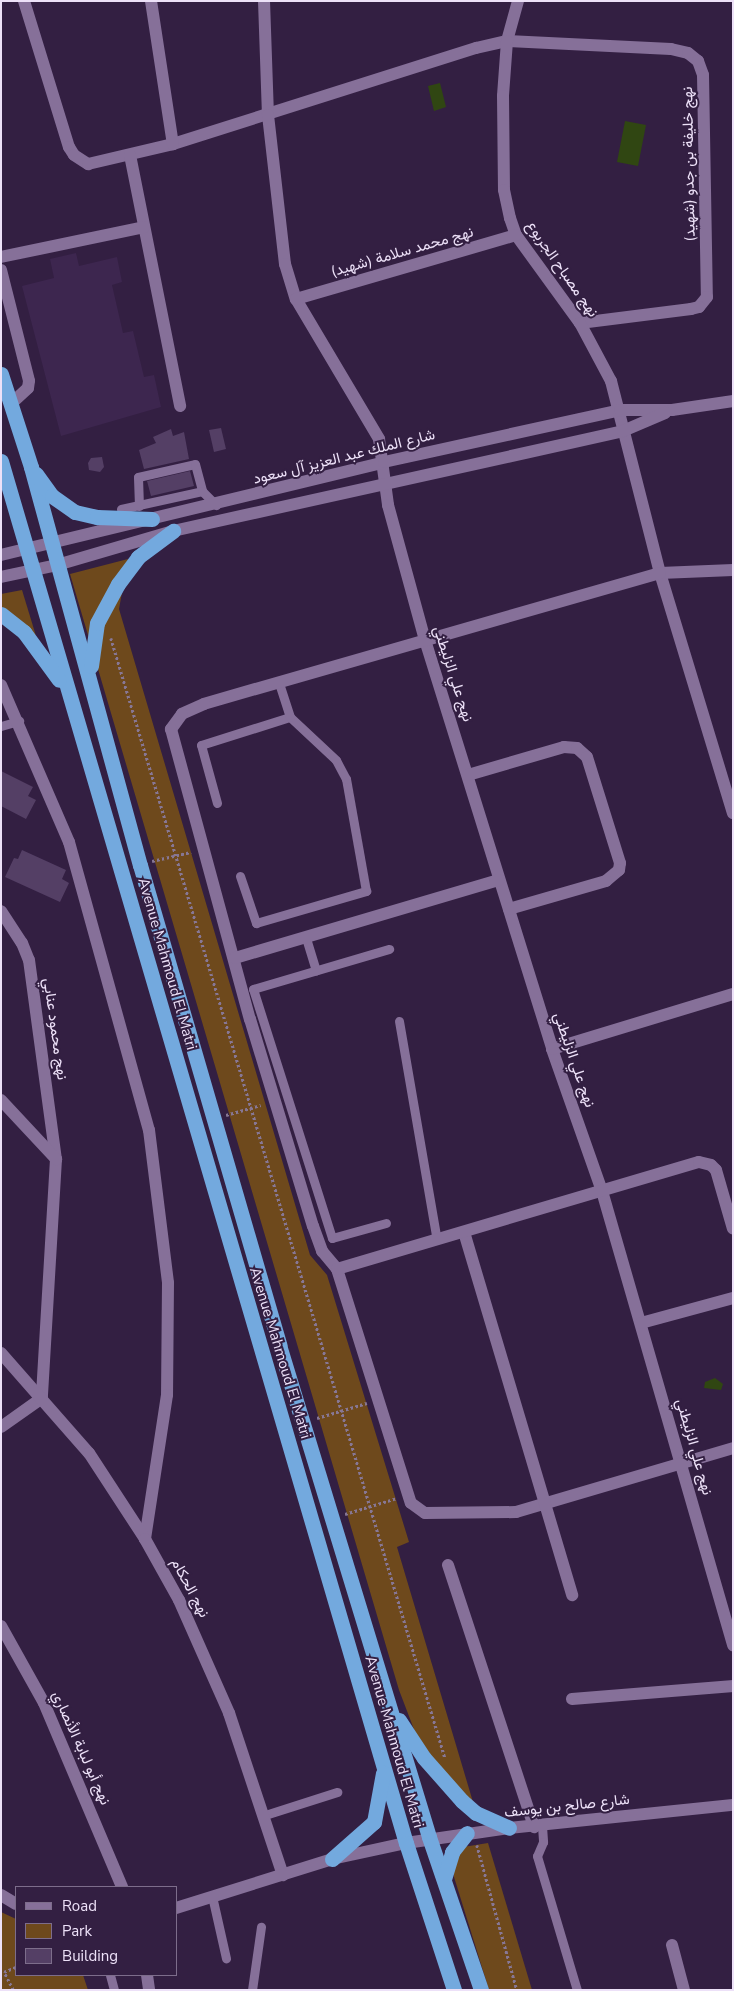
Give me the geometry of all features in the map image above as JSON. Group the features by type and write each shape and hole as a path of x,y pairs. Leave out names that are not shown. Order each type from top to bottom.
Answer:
{"highway":[{"name":"Avenue Mahmoud El Matri","path":"1,374 31,467 51,544 91,677 140,865 213,1119 429,1837 481,1990"},
{"name":"Avenue Mahmoud El Matri","path":"1,461 406,1843 454,1990"},
{"path":"31,467 52,496 67,509 97,517 152,520"},
{"path":"91,677 94,632 103,610 138,557 173,531"},
{"path":"1,614 35,645 68,694"},
{"path":"389,1705 424,1758 462,1801 476,1813 509,1828"},
{"path":"332,1859 374,1822 384,1764"},
{"path":"444,1879 452,1852 470,1833"}],"street":[{"name":"نهج خليفة بن جدو (شهيد)","path":"24,1 74,155 88,164 173,144 476,48 507,41 671,49 688,53 698,61 703,75 708,291 704,303 691,309 580,322"},
{"path":"151,1 173,144"},
{"name":"نهج علي الزليطني","path":"264,1 268,115 279,228 285,264 296,299 379,439 384,462 384,484 425,640 552,1050 602,1192 642,1322 682,1462 726,1631 733,1646"},
{"name":"نهج مصباح الجربوع","path":"518,1 507,41 503,96 504,190 516,235 580,322 611,381 620,410 623,431 660,572 733,813"},
{"path":"130,155 180,406"},
{"path":"1,257 144,227"},
{"name":"نهج محمد سلامة (شهيد)","path":"296,299 516,235"},
{"path":"1,270 29,381 25,392 11,404"},
{"path":"1,577 57,565 173,531 623,431 672,410 733,401"},
{"name":"شارع الملك عبد العزيز آل سعود","path":"1,555 216,505 384,462 620,410 672,410"},
{"path":"733,570 660,572 191,709 174,722 172,741 275,1101 313,1226 322,1251 338,1269 380,1399 408,1495 415,1507 425,1513 516,1512 733,1448"},
{"path":"1,685 19,720 69,842 149,1130 168,1283 167,1395 145,1539"},
{"path":"468,775 564,747 577,748 587,757 620,862 619,870 606,881 509,909"},
{"path":"235,958 499,880"},
{"name":"نهج محمود عنابي","path":"1,912 22,943 29,960 56,1159 42,1398"},
{"path":"552,1050 733,994"},
{"path":"1,1100 56,1159"},
{"path":"338,1269 706,1162 716,1170 733,1229"},
{"path":"464,1232 572,1595"},
{"path":"642,1322 733,1298"},
{"name":"نهج الحكام","path":"1,1353 89,1453 145,1539 206,1657 265,1815 283,1875"},
{"path":"1,1427 42,1398"},
{"path":"448,1565 538,1827"},
{"name":"نهج أبو لبابة الأنصاري","path":"1,1626 44,1703 122,1886"},
{"path":"572,1699 733,1686"},
{"name":"شارع صالح بن يوسف","path":"178,1907 332,1859 429,1837 733,1805"},
{"path":"1,1895 15,1903"},
{"path":"672,1945 684,1990"},
{"path":"147,1976 149,1990"}],"lane":[{"path":"139,506 138,477 195,464 202,491 216,505"},
{"path":"121,509 202,491"},
{"path":"240,876 256,922 366,891 346,780 336,760 290,717 279,684"},
{"path":"218,803 201,745 290,717"},
{"path":"1,726 19,720"},
{"path":"306,938 316,970"},
{"path":"386,1223 332,1238 253,989 389,949"},
{"path":"398,1020 437,1240"},
{"path":"265,1815 337,1792"},
{"path":"538,1827 543,1842 537,1856 577,1990"},
{"path":"212,1896 226,1958"},
{"path":"252,1990 261,1927"},
{"path":"110,1976 114,1990"}],"path":[{"path":"103,610 174,855 448,1767"},
{"path":"140,865 204,848"},
{"path":"213,1119 275,1101"},
{"path":"303,1422 380,1399"},
{"path":"333,1518 408,1495"},
{"path":"470,1833 517,1990"},
{"path":"13,1990 3,1972 15,1967"}],"shaded area":[{"path":"440,83 446,107 434,111 428,86"},
{"path":"625,121 646,125 638,166 617,162"},
{"path":"76,253 79,266 117,257 122,282 112,285 123,333 133,331 144,377 154,375 161,407 61,436 22,286 54,278 50,259"},
{"path":"715,1378 723,1384 721,1390 704,1388 705,1382"}],"green space":[{"path":"128,559 119,609 310,1255 327,1275 409,1542 397,1547 473,1802 439,1767 415,1732 399,1690 70,574"},
{"path":"22,590 36,636 1,610 1,594"},
{"path":"488,1843 532,1990 489,1990 454,1877 454,1859 463,1847"},
{"path":"1,1912 15,1919 15,1976 83,1976 88,1990 1,1990"}],"building":[{"path":"221,428 226,449 214,452 209,430"},
{"path":"171,429 173,436 184,432 189,459 144,469 139,450 156,443 153,437"},
{"path":"102,457 104,467 100,472 89,470 88,463 91,458"},
{"path":"190,471 194,486 151,496 147,481"},
{"path":"1,771 33,787 28,796 36,800 26,819 1,806"},
{"path":"22,850 66,870 62,879 69,883 60,902 5,877 14,858 18,859"}]}
